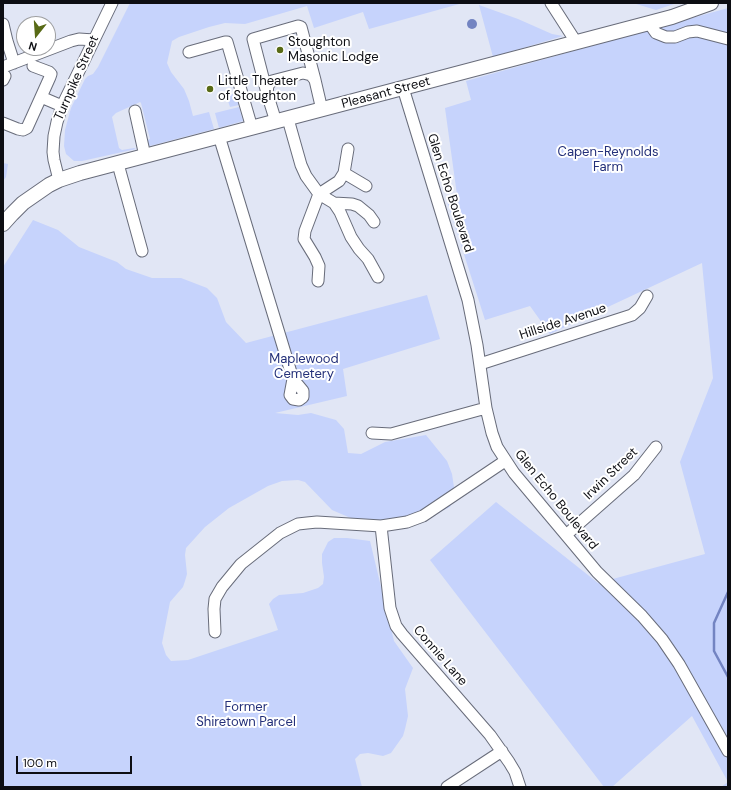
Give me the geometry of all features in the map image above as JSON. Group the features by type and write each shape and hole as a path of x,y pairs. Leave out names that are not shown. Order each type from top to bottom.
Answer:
{"main road":[{"name":"Pleasant Street","path":"59,180 219,136 672,17 711,3"},
{"path":"3,224 32,196 59,180"}],"street":[{"name":"Turnpike Street","path":"59,180 53,152 54,136 62,106 112,3"},
{"path":"551,3 576,42"},
{"path":"649,23 656,33 666,37 675,37 688,32 697,31 728,39"},
{"path":"3,24 14,63"},
{"path":"322,110 301,27 298,26 253,39 267,93 282,120 303,170 320,194 334,203 340,212 351,237 368,259 378,277"},
{"path":"4,74 14,63 71,41 79,38 94,40"},
{"path":"189,52 227,42 252,128"},
{"path":"3,123 22,130 27,128 50,77 49,72 33,66"},
{"path":"267,93 268,85 280,79 306,73 311,75 315,80"},
{"name":"Glen Echo Boulevard","path":"403,88 465,288 474,326 486,408 492,433 498,447 505,461 603,579 642,616 662,639 679,664 728,751"},
{"path":"41,98 62,106"},
{"path":"135,111 145,156"},
{"path":"219,136 293,379"},
{"path":"318,281 319,266 304,239 308,221 320,194 338,181 344,173 348,149"},
{"path":"118,164 142,252"},
{"path":"344,173 366,186"},
{"path":"334,203 352,204 358,206 369,215 374,222"},
{"name":"Hillside Avenue","path":"480,364 632,315 640,308 647,296"},
{"path":"372,433 386,435 391,434 486,408"},
{"name":"Irwin Street","path":"566,535 634,475 656,447"},
{"path":"215,632 215,599 222,587 247,558 280,533 289,528 317,522 381,526 407,522 423,516 505,461"},
{"name":"Connie Lane","path":"381,526 390,608 396,626 490,735 515,772 520,787"},
{"path":"446,787 502,752"}],"green space":[{"path":"130,3 463,3 369,29 363,12 314,28 307,6 245,24 225,23 179,37 172,41 167,63 171,72 184,89 193,116 209,112 214,129 146,147 145,141 150,139 140,102 116,113 112,117 119,148 122,150 136,149 82,161 74,161 66,154 64,146 65,130 71,108 85,79 93,74 98,67"},
{"path":"633,3 677,3 656,10"},
{"path":"479,5 518,19 552,34 563,36 493,57"},
{"name":"Capen-Reynolds Farm","path":"728,8 728,782 692,716 612,787 604,787 430,560 496,502 598,583 705,554 680,462 713,378 702,263 550,334 530,306 485,320 446,198 457,195 445,108 471,100 466,81"},
{"path":"236,93 239,105 230,107 226,95"},
{"path":"239,107 243,121 219,128 215,113"},
{"path":"3,163 8,164 6,177 3,181"},
{"path":"33,220 58,230 79,247 117,262 126,269 152,278 181,278 207,288 217,298 226,322 246,343 427,295 440,339 343,369 347,396 275,413 298,415 311,413 336,420 344,429 348,453 361,454 385,442 426,435 447,461 452,474 455,494 450,507 444,510 367,525 332,510 305,482 298,480 282,481 268,486 229,508 205,527 186,548 185,555 187,574 183,587 170,602 162,643 166,655 171,661 188,660 278,630 269,604 279,595 303,593 318,588 323,584 324,577 322,554 328,542 334,538 370,541 394,641 413,668 405,689 408,716 403,736 391,753 383,756 368,753 360,754 355,759 362,787 3,787 3,267"},
{"path":"728,782 728,787 721,787"}],"shaded area":[{"path":"470,19 474,19 476,20 476,28 470,29 467,26 467,22"}],"waterway":[{"path":"728,592 714,623 714,651 728,677"}],"place":[{"name":"Stoughton Masonic Lodge","path":"280,50"},
{"name":"Little Theater of Stoughton","path":"210,89"}],"park label":[{"name":"Maplewood Cemetery","path":"304,368"},
{"name":"Former Shiretown Parcel","path":"246,716"}]}
